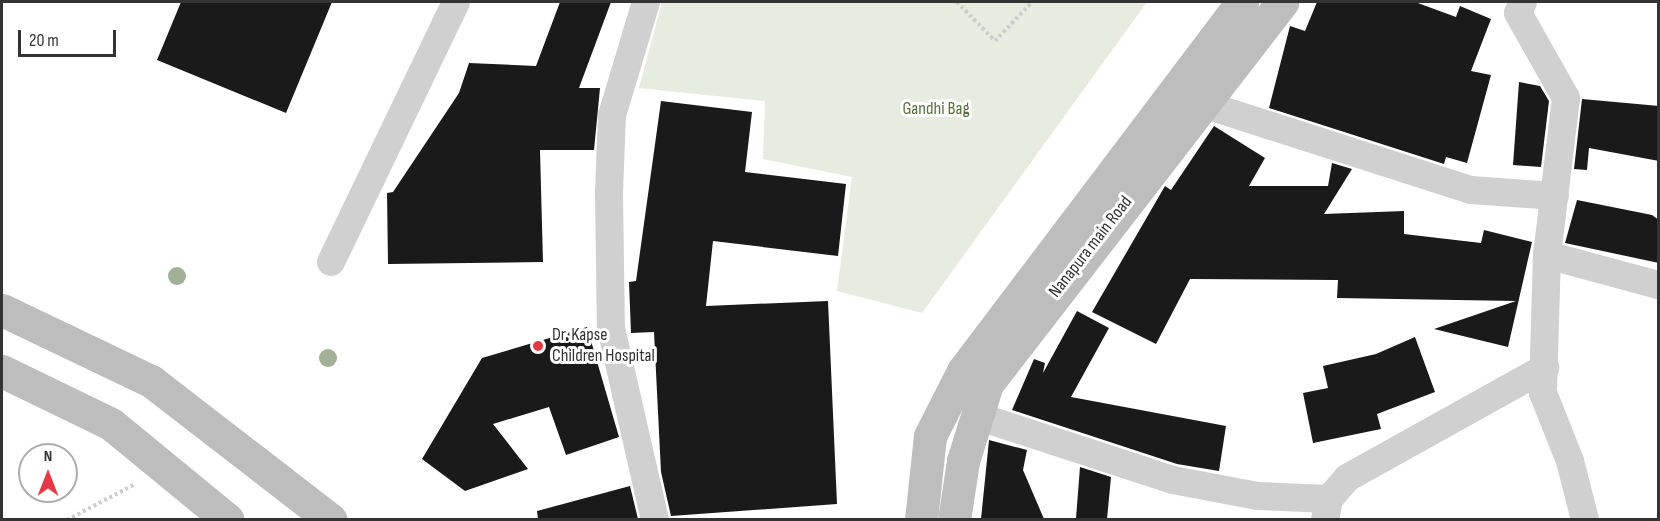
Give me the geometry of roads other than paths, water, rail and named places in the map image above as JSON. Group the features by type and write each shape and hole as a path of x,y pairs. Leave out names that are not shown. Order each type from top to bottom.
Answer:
{"main road":[{"name":"Nanapura main Road","path":"921,519 930,436 963,371 1242,2"},
{"name":"Nanapura main Road","path":"954,519 977,416 987,384 1206,105 1282,2"},
{"path":"2,310 151,381 331,519"},
{"path":"2,372 111,424 163,469 228,519"}],"street":[{"path":"331,262 456,2"},
{"path":"646,2 612,115 609,192 611,328 655,519"},
{"path":"1523,2 1518,13 1566,98 1547,255 1543,393 1570,461 1585,519"},
{"path":"1206,105 1471,190 1555,196"},
{"path":"1547,255 1659,285"},
{"path":"977,416 1173,480 1327,509 1347,478 1545,368"}],"place":[{"name":"Dr. Kapse Children Hospital","path":"538,346"}],"park label":[{"name":"Gandhi Bag","path":"936,109"}]}
